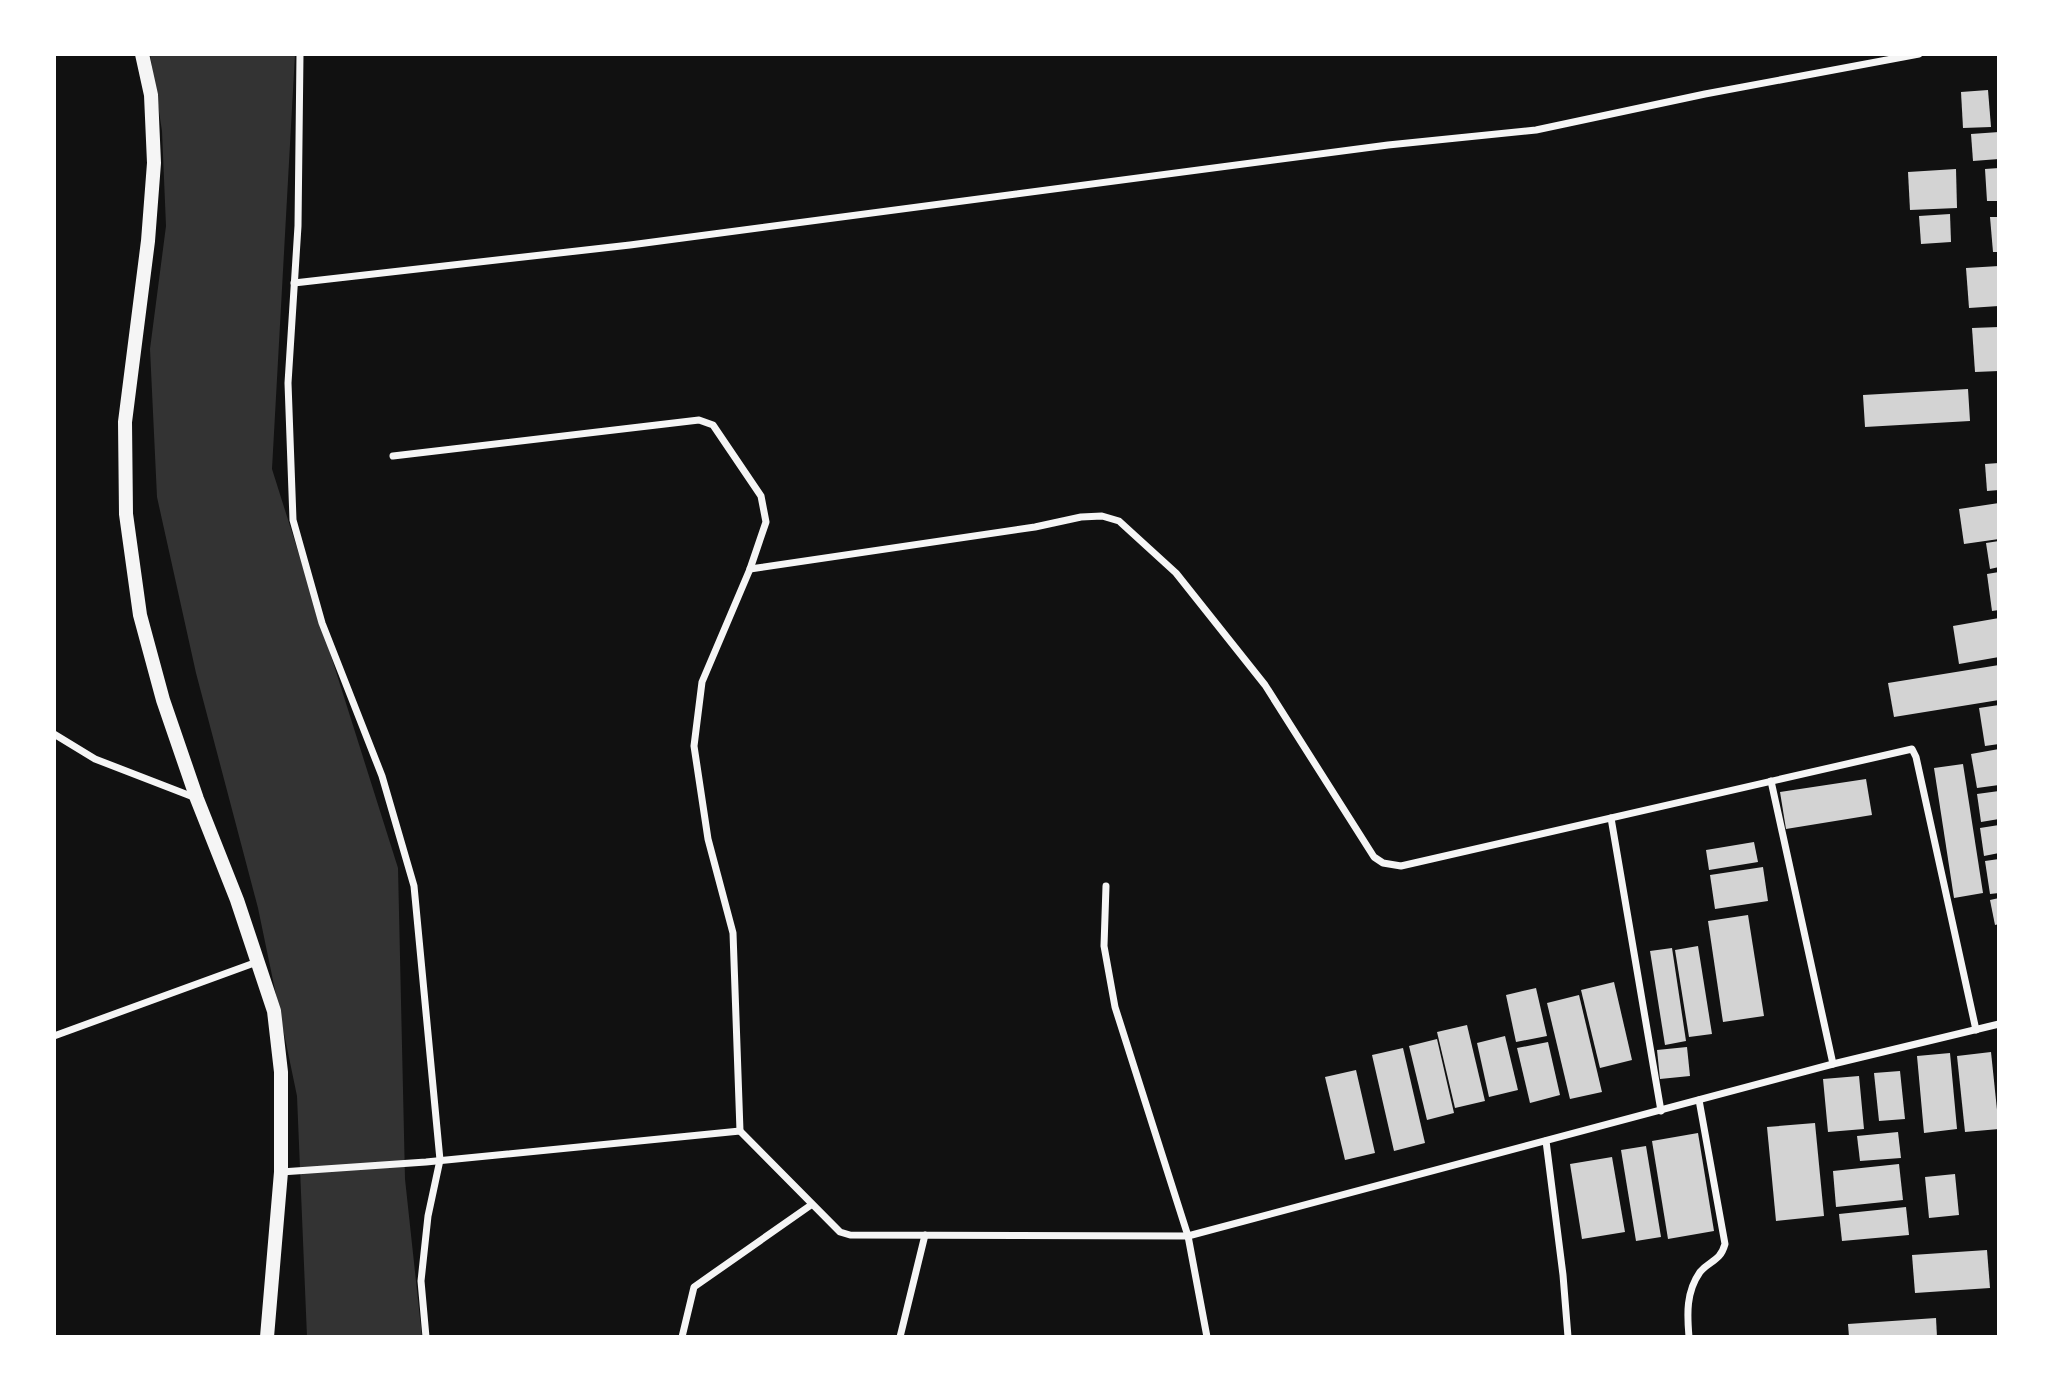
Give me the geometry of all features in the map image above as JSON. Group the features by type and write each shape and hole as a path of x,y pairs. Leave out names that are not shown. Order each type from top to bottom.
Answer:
{"main road":[{"path":"142,54 151,95 154,163 148,241 125,422 126,514 140,615 163,700 197,799 237,900 274,1011 281,1072 286,1172 267,1337"}],"street":[{"path":"300,54 298,226 288,383 293,520 322,623 382,776 414,886 440,1160 428,1216 421,1281 426,1337"},
{"path":"295,283 630,245 1388,145 1536,130 1705,94 1919,54"},
{"path":"393,456 699,420 713,425 761,496 766,522 750,569 702,682 694,746 708,839 733,933 740,1131 811,1205 840,1232 850,1236 1188,1236 1833,1064 1999,1024"},
{"path":"750,569 1035,527 1081,517 1102,516 1119,521 1177,573 1265,685 1374,856 1383,863 1401,866 1912,749 1916,757 1976,1030"},
{"path":"54,734 95,759 197,799"},
{"path":"1771,782 1833,1064"},
{"path":"1611,818 1661,1111"},
{"path":"1106,886 1104,946 1115,1007 1188,1236 1208,1337"},
{"path":"54,1036 258,962"},
{"path":"1689,1337 1686,1310 1691,1291 1701,1272 1722,1255 1725,1244 1699,1100"},
{"path":"286,1172 426,1162 740,1131"},
{"path":"1546,1141 1569,1337"},
{"path":"682,1337 694,1287 811,1205"},
{"path":"900,1337 925,1235"}],"shaded area":[{"path":"150,54 295,54 272,469 398,868 405,1179 422,1337 307,1337 297,1096 258,908 196,673 157,497 150,349 166,226 162,131"}],"building":[{"path":"1988,90 1991,127 1963,128 1961,92"},
{"path":"1999,132 1999,159 1973,161 1971,134"},
{"path":"1999,168 1999,201 1987,201 1985,169"},
{"path":"1956,169 1957,208 1910,210 1908,172"},
{"path":"1950,214 1951,242 1921,244 1919,216"},
{"path":"1990,217 1999,217 1999,252 1993,252"},
{"path":"1999,266 1999,306 1969,308 1966,268"},
{"path":"1999,327 1999,371 1975,372 1972,328"},
{"path":"1968,389 1970,421 1865,427 1863,395"},
{"path":"1999,463 1999,490 1987,491 1985,464"},
{"path":"1999,503 1999,539 1964,544 1959,509"},
{"path":"1999,541 1999,567 1990,569 1986,543"},
{"path":"1999,572 1999,610 1992,611 1987,574"},
{"path":"1999,618 1999,657 1959,664 1953,626"},
{"path":"1999,665 1999,700 1894,717 1888,683"},
{"path":"1999,705 1999,744 1985,746 1979,708"},
{"path":"1999,749 1999,785 1977,788 1971,754"},
{"path":"1963,764 1983,893 1954,898 1934,768"},
{"path":"1866,779 1872,815 1786,829 1780,792"},
{"path":"1999,791 1999,819 1981,822 1977,794"},
{"path":"1999,825 1999,853 1984,856 1980,828"},
{"path":"1754,842 1758,862 1709,870 1706,850"},
{"path":"1999,859 1999,893 1990,894 1985,861"},
{"path":"1763,867 1768,901 1715,909 1710,875"},
{"path":"1999,898 1999,924 1995,925 1990,900"},
{"path":"1748,915 1764,1016 1723,1022 1708,921"},
{"path":"1698,946 1712,1034 1689,1037 1675,950"},
{"path":"1672,948 1686,1041 1665,1045 1650,951"},
{"path":"1614,982 1632,1060 1600,1068 1581,990"},
{"path":"1536,988 1547,1036 1516,1042 1506,995"},
{"path":"1579,995 1602,1092 1570,1099 1547,1003"},
{"path":"1467,1025 1485,1101 1455,1108 1437,1032"},
{"path":"1505,1036 1518,1090 1489,1097 1477,1043"},
{"path":"1437,1039 1454,1113 1427,1120 1409,1046"},
{"path":"1548,1042 1560,1095 1530,1103 1517,1048"},
{"path":"1687,1047 1690,1076 1660,1079 1657,1050"},
{"path":"1403,1048 1425,1143 1394,1151 1372,1055"},
{"path":"1991,1052 1999,1129 1965,1132 1957,1056"},
{"path":"1950,1053 1957,1129 1924,1133 1917,1056"},
{"path":"1356,1070 1375,1153 1345,1160 1325,1077"},
{"path":"1900,1071 1905,1119 1879,1121 1874,1073"},
{"path":"1859,1076 1864,1129 1828,1132 1823,1079"},
{"path":"1815,1123 1824,1216 1776,1221 1767,1127"},
{"path":"1898,1132 1901,1158 1860,1161 1857,1136"},
{"path":"1698,1133 1714,1231 1668,1239 1652,1141"},
{"path":"1646,1146 1661,1237 1636,1241 1621,1150"},
{"path":"1612,1157 1625,1232 1582,1239 1570,1164"},
{"path":"1899,1164 1903,1200 1836,1207 1833,1171"},
{"path":"1955,1174 1959,1215 1929,1218 1925,1177"},
{"path":"1906,1207 1909,1235 1842,1241 1839,1214"},
{"path":"1987,1250 1990,1288 1915,1293 1912,1255"},
{"path":"1936,1318 1937,1337 1849,1337 1848,1324"}]}
